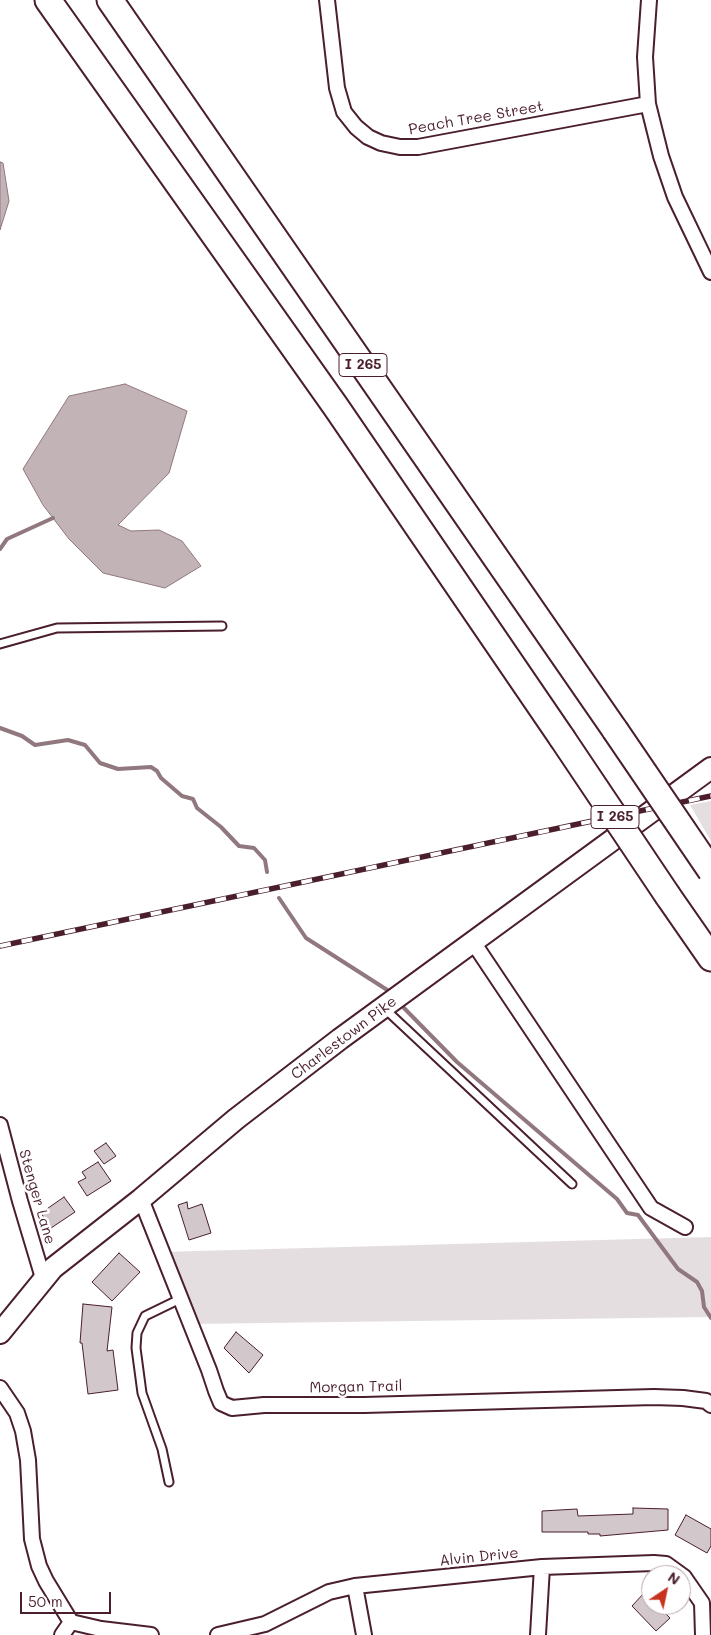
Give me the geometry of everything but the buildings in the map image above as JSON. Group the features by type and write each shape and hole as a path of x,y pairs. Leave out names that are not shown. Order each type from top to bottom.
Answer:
{"highway":[{"name":"I 265","path":"48,0 336,407 711,958"},
{"name":"I 265","path":"110,0 711,871"}],"street":[{"name":"Peach Tree Street","path":"327,0 337,88 344,112 356,128 368,137 381,143 400,147 418,146 648,104"},
{"path":"649,0 645,57 648,104 661,156 675,197 711,272"},
{"name":"Charlestown Pike","path":"0,1333 43,1278 71,1252 140,1199 236,1119 383,1008 711,768"},
{"path":"473,942 651,1208 685,1227"},
{"name":"Stenger Lane","path":"0,1125 43,1278"},
{"name":"Morgan Trail","path":"140,1199 221,1403 232,1408 264,1405 364,1405 654,1397 683,1398 706,1402 711,1405"},
{"path":"0,1388 17,1413 22,1431 28,1460 32,1539 39,1566 71,1622 101,1630 151,1635"},
{"name":"Alvin Drive","path":"218,1635 265,1624 329,1592 355,1586 542,1567 666,1564 684,1577 702,1603 703,1635"},
{"path":"538,1635 542,1567"},
{"path":"355,1586 364,1635"},
{"path":"62,1635 71,1622"}],"lane":[{"path":"0,644 57,628 222,626"},
{"path":"383,1008 572,1184"},
{"path":"169,1482 162,1449 142,1393 136,1348 137,1334 145,1316 180,1300"}],"shaded area":[{"path":"0,162 3,163 9,201 0,230"},
{"path":"125,384 187,411 169,473 118,525 131,531 159,530 182,541 201,566 165,588 103,573 69,539 43,505 23,469 69,396"},
{"path":"711,801 711,841 690,805"},
{"path":"711,1237 711,1317 190,1324 161,1252"}],"waterway":[{"path":"0,549 7,539 53,518"},
{"path":"0,728 22,736 35,745 68,740 85,745 100,763 118,769 151,767 182,796 193,799 197,808 221,827 239,846 254,848 265,860 267,872"},
{"path":"279,898 306,938 392,993"},
{"path":"404,1008 457,1062 617,1199 627,1213 638,1215 678,1269 697,1282 702,1291 704,1307 711,1318"}],"railway":[{"path":"0,946 711,796"}]}
